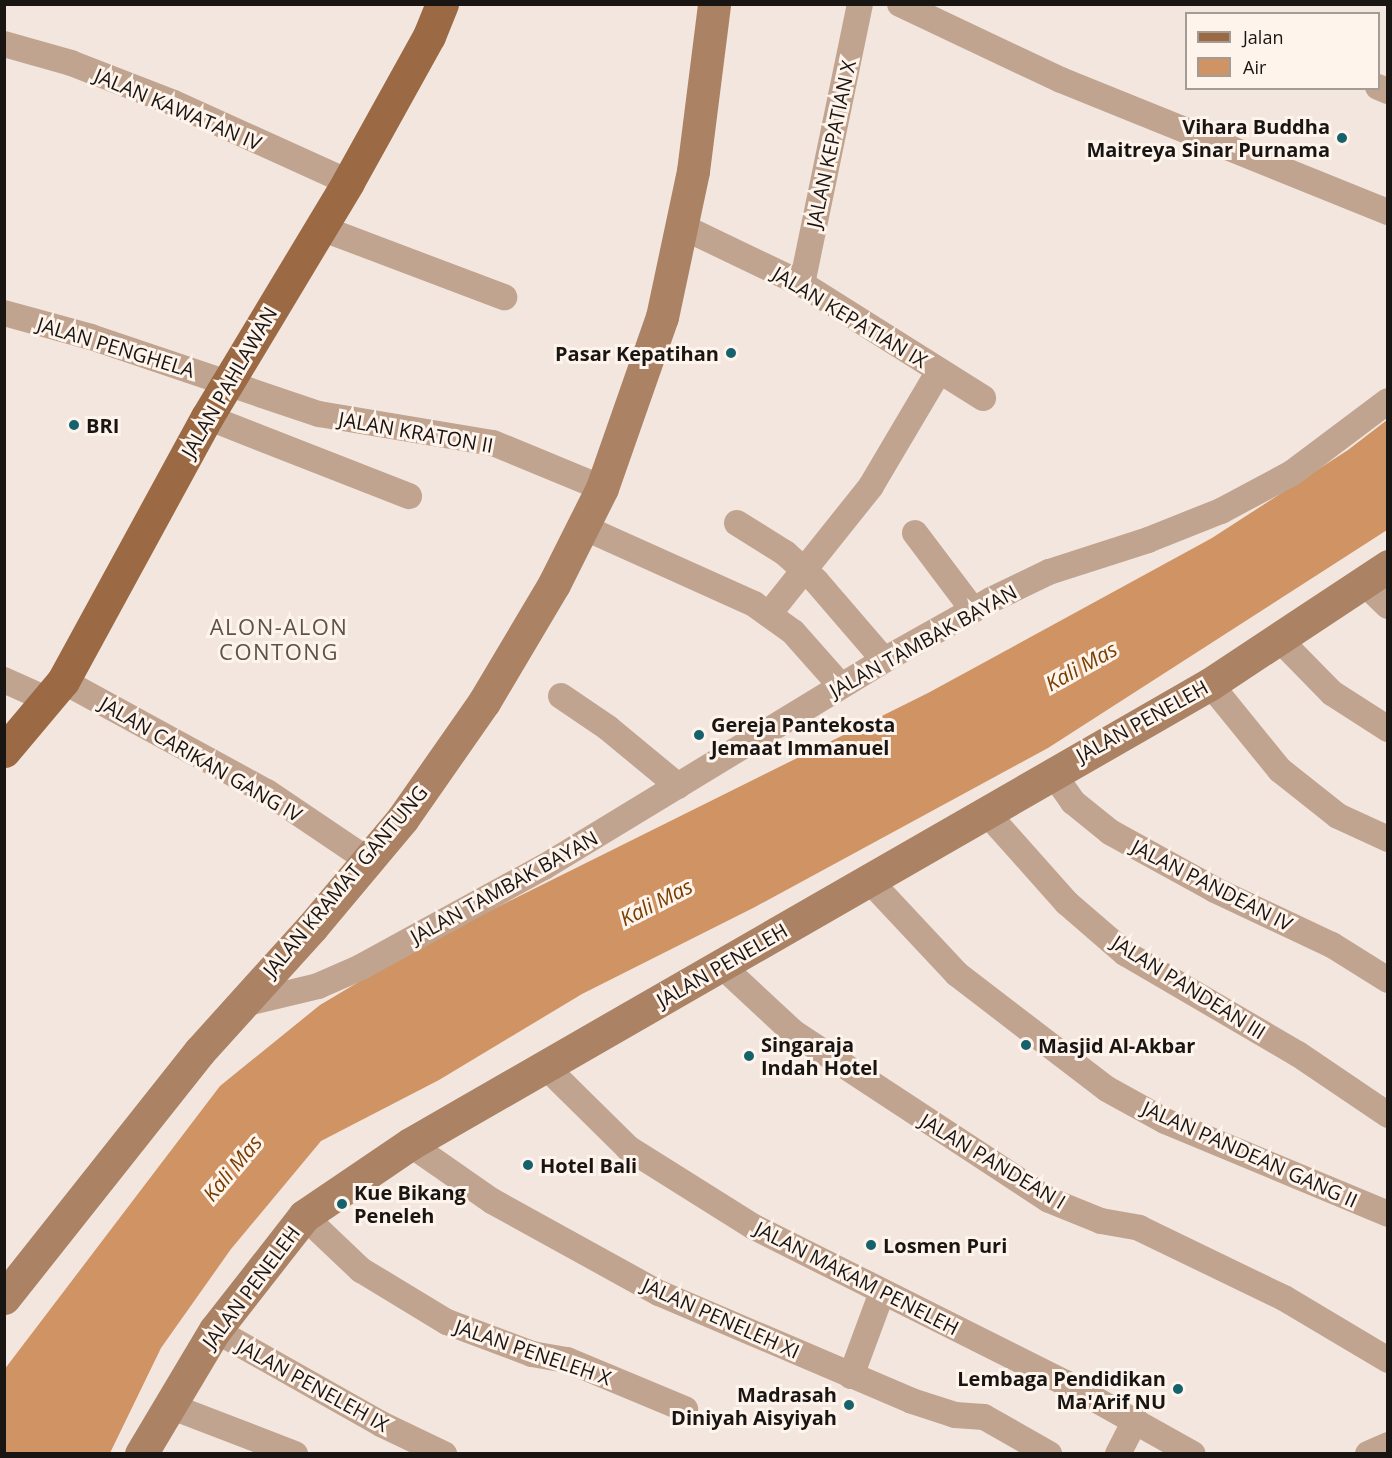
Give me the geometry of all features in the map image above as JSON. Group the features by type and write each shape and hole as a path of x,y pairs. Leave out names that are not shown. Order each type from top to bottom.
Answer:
{"main road":[{"name":"JALAN PAHLAWAN","path":"4,751 55,690 207,417 348,182 429,36 442,4"}],"street":[{"name":"JALAN KRAMAT GANTUNG","path":"4,1298 239,1005 368,860 484,702 583,527 602,488 662,317 683,227 693,171 714,4"},
{"name":"JALAN KEPATIAN X","path":"802,284 860,4"},
{"path":"900,4 1061,80 1388,212"},
{"name":"JALAN KAWATAN IV","path":"4,44 71,63 174,103 348,182"},
{"name":"JALAN KEPATIAN IX","path":"683,227 802,284 983,398"},
{"path":"321,228 504,297"},
{"name":"JALAN PENGHELA","path":"4,313 228,381"},
{"path":"769,614 806,572 871,486 939,371"},
{"name":"JALAN KRATON II","path":"228,381 252,394 319,414 493,443 602,488"},
{"name":"JALAN TAMBAK BAYAN","path":"239,1005 318,986 361,967 544,867 884,660 973,610 1049,572 1148,540 1221,511 1292,472 1388,401"},
{"path":"207,417 409,496"},
{"path":"737,523 806,572 884,660"},
{"path":"583,527 739,597 769,614 821,660 842,687"},
{"path":"915,533 973,610"},
{"path":"1376,574 1388,606"},
{"name":"JALAN PENELEH","path":"141,1454 215,1330 304,1216 410,1144 722,966 1052,772 1210,684 1280,640 1376,574"},
{"path":"1280,640 1332,693 1388,729"},
{"name":"JALAN CARIKAN GANG IV","path":"4,680 55,690 267,792 368,860"},
{"path":"1210,684 1280,770 1338,816 1388,839"},
{"path":"561,696 608,728 678,786"},
{"name":"JALAN PANDEAN IV","path":"1052,772 1073,802 1110,832 1215,890 1332,945 1388,980"},
{"name":"JALAN PANDEAN III","path":"985,811 1067,903 1125,952 1298,1054 1388,1114"},
{"name":"JALAN PANDEAN GANG II","path":"869,880 957,974 1107,1089 1166,1121 1388,1214"},
{"name":"JALAN PANDEAN I","path":"722,966 793,1032 1048,1200 1101,1221 1139,1228 1284,1298 1388,1360"},
{"name":"JALAN MAKAM PENELEH","path":"546,1066 628,1148 754,1227 1135,1420 1193,1454"},
{"name":"JALAN PENELEH XI","path":"410,1144 492,1201 582,1253 659,1293 851,1376 955,1415 984,1417 1049,1454"},
{"name":"JALAN PENELEH X","path":"304,1216 361,1270 447,1322 532,1354 567,1360 685,1409"},
{"path":"851,1376 882,1292"},
{"name":"JALAN PENELEH IX","path":"215,1330 381,1424 444,1454"},
{"path":"170,1406 296,1454"},
{"path":"1118,1454 1135,1420"},
{"path":"1368,1454 1388,1445"}],"water":[{"name":"Kali Mas","path":"1387,420 1387,530 1048,748 755,907 582,994 439,1080 321,1141 231,1249 161,1348 110,1453 5,1453 4,1370 220,1086 320,1005 419,946 928,693 1212,538 1348,450"}],"place":[{"name":"Vihara Buddha Maitreya Sinar Purnama","path":"1342,138"},
{"name":"Pasar Kepatihan","path":"731,353"},
{"name":"BRI","path":"74,425"},
{"name":"Gereja Pantekosta Jemaat Immanuel","path":"699,735"},
{"name":"Masjid Al-Akbar","path":"1026,1045"},
{"name":"Singaraja Indah Hotel","path":"749,1056"},
{"name":"Hotel Bali","path":"528,1165"},
{"name":"Kue Bikang Peneleh","path":"342,1204"},
{"name":"Losmen Puri","path":"871,1245"},
{"name":"Lembaga Pendidikan Ma'Arif NU","path":"1178,1389"},
{"name":"Madrasah Diniyah Aisyiyah","path":"849,1405"}],"district":[{"name":"ALON-ALON CONTONG","path":"279,638"}]}
